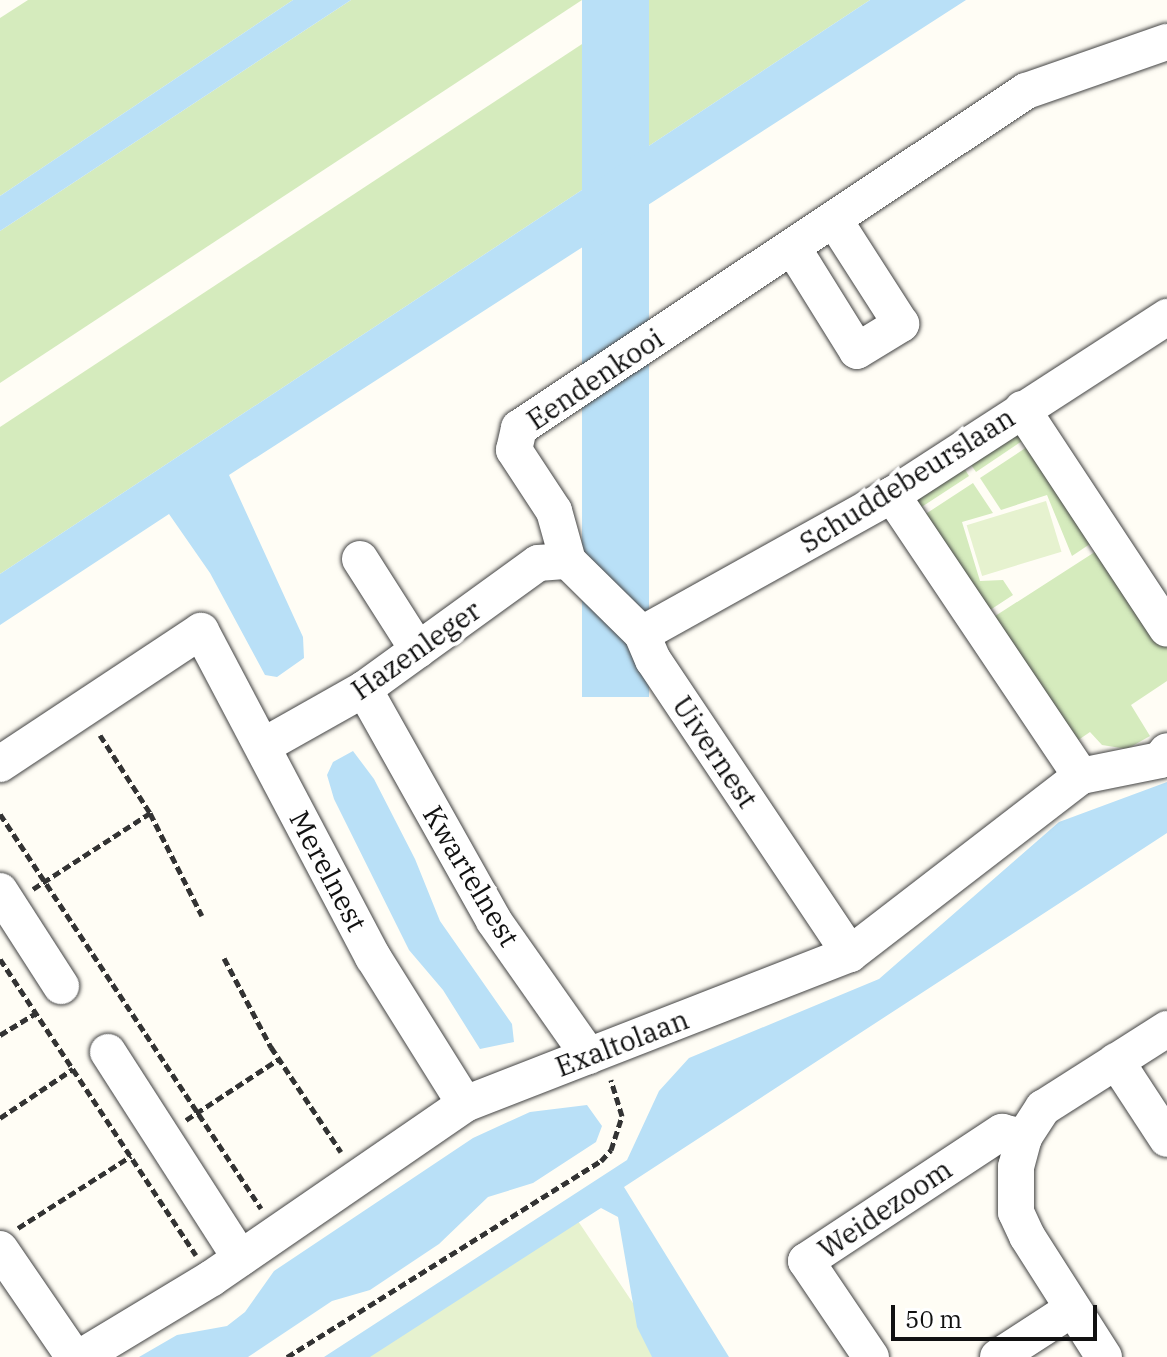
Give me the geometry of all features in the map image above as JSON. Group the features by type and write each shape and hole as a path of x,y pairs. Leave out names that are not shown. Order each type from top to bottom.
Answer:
{"street":[{"name":"Eendenkooi","path":"568,561 554,511 514,450 519,428 835,221 1026,91 1167,42"},
{"path":"793,248 857,351 901,324 835,221"},
{"name":"Schuddebeurslaan","path":"642,634 892,495 1167,317"},
{"path":"1022,409 1167,629"},
{"path":"892,495 1081,776"},
{"path":"360,559 418,650"},
{"name":"Uivernest","path":"568,561 642,634 653,660 850,954"},
{"name":"Hazenleger","path":"263,746 364,689 538,563 568,561"},
{"name":"Merelnest","path":"84,711 201,631 373,957 465,1104"},
{"name":"Kwartelnest","path":"364,689 494,921 595,1054"},
{"path":"0,764 84,711"},
{"name":"Exaltolaan","path":"81,1357 226,1268 465,1104 850,954 1081,776 1165,761"},
{"path":"4,898 61,986"},
{"path":"1104,1357 1016,1212 1016,1167 1024,1137 1043,1108 1167,1029"},
{"path":"108,1052 162,1136 226,1268"},
{"path":"1116,1061 1167,1139"},
{"name":"Weidezoom","path":"871,1357 806,1261 1002,1132 1024,1137"},
{"path":"7,1240 74,1357"},
{"path":"998,1357 1063,1315"}],"path":[{"path":"84,711 150,813 202,916"},
{"path":"4,898 45,882 150,813"},
{"path":"0,814 277,1233"},
{"path":"224,958 279,1059 357,1176"},
{"path":"0,959 131,1156 226,1268"},
{"path":"0,1035 36,1013"},
{"path":"287,1357 601,1161 611,1150 622,1116 595,1054"},
{"path":"7,1240 279,1059"},
{"path":"0,1118 73,1069"}],"green space":[{"path":"28,0 293,0 0,196 0,18"},
{"path":"351,0 582,0 0,383 0,231"},
{"path":"649,0 870,0 0,574 0,427"},
{"path":"1012,432 1028,437 976,472 967,459"},
{"path":"1033,443 1096,540 1072,556 1047,495 1001,510 980,478"},
{"path":"961,463 969,476 917,510 919,493"},
{"path":"973,483 993,513 962,522 980,581 1003,580 1013,595 984,614 921,517"},
{"path":"1046,501 1061,552 982,576 967,525"},
{"path":"1101,548 1167,648 1167,681 1131,705 1150,736 1127,749 1102,745 1090,732 1071,745 989,620"},
{"path":"574,1215 669,1357 363,1357"}],"water":[{"path":"293,0 351,0 0,231 0,196"},
{"path":"582,0 649,0 649,697 582,697"},
{"path":"870,0 966,0 229,475 303,637 304,658 277,677 265,675 210,573 169,514 0,625 0,574"},
{"path":"353,751 374,779 415,859 440,921 512,1024 514,1042 480,1049 443,990 409,950 334,799 327,775 333,762"},
{"path":"1167,782 1167,833 624,1187 729,1357 652,1357 637,1327 618,1217 601,1208 370,1357 324,1357 627,1160 659,1091 689,1058 879,979 1059,822"},
{"path":"587,1105 602,1126 596,1142 533,1183 488,1197 439,1244 370,1290 332,1301 248,1357 139,1357 177,1335 227,1326 245,1312 274,1271 473,1138 530,1112"}]}
